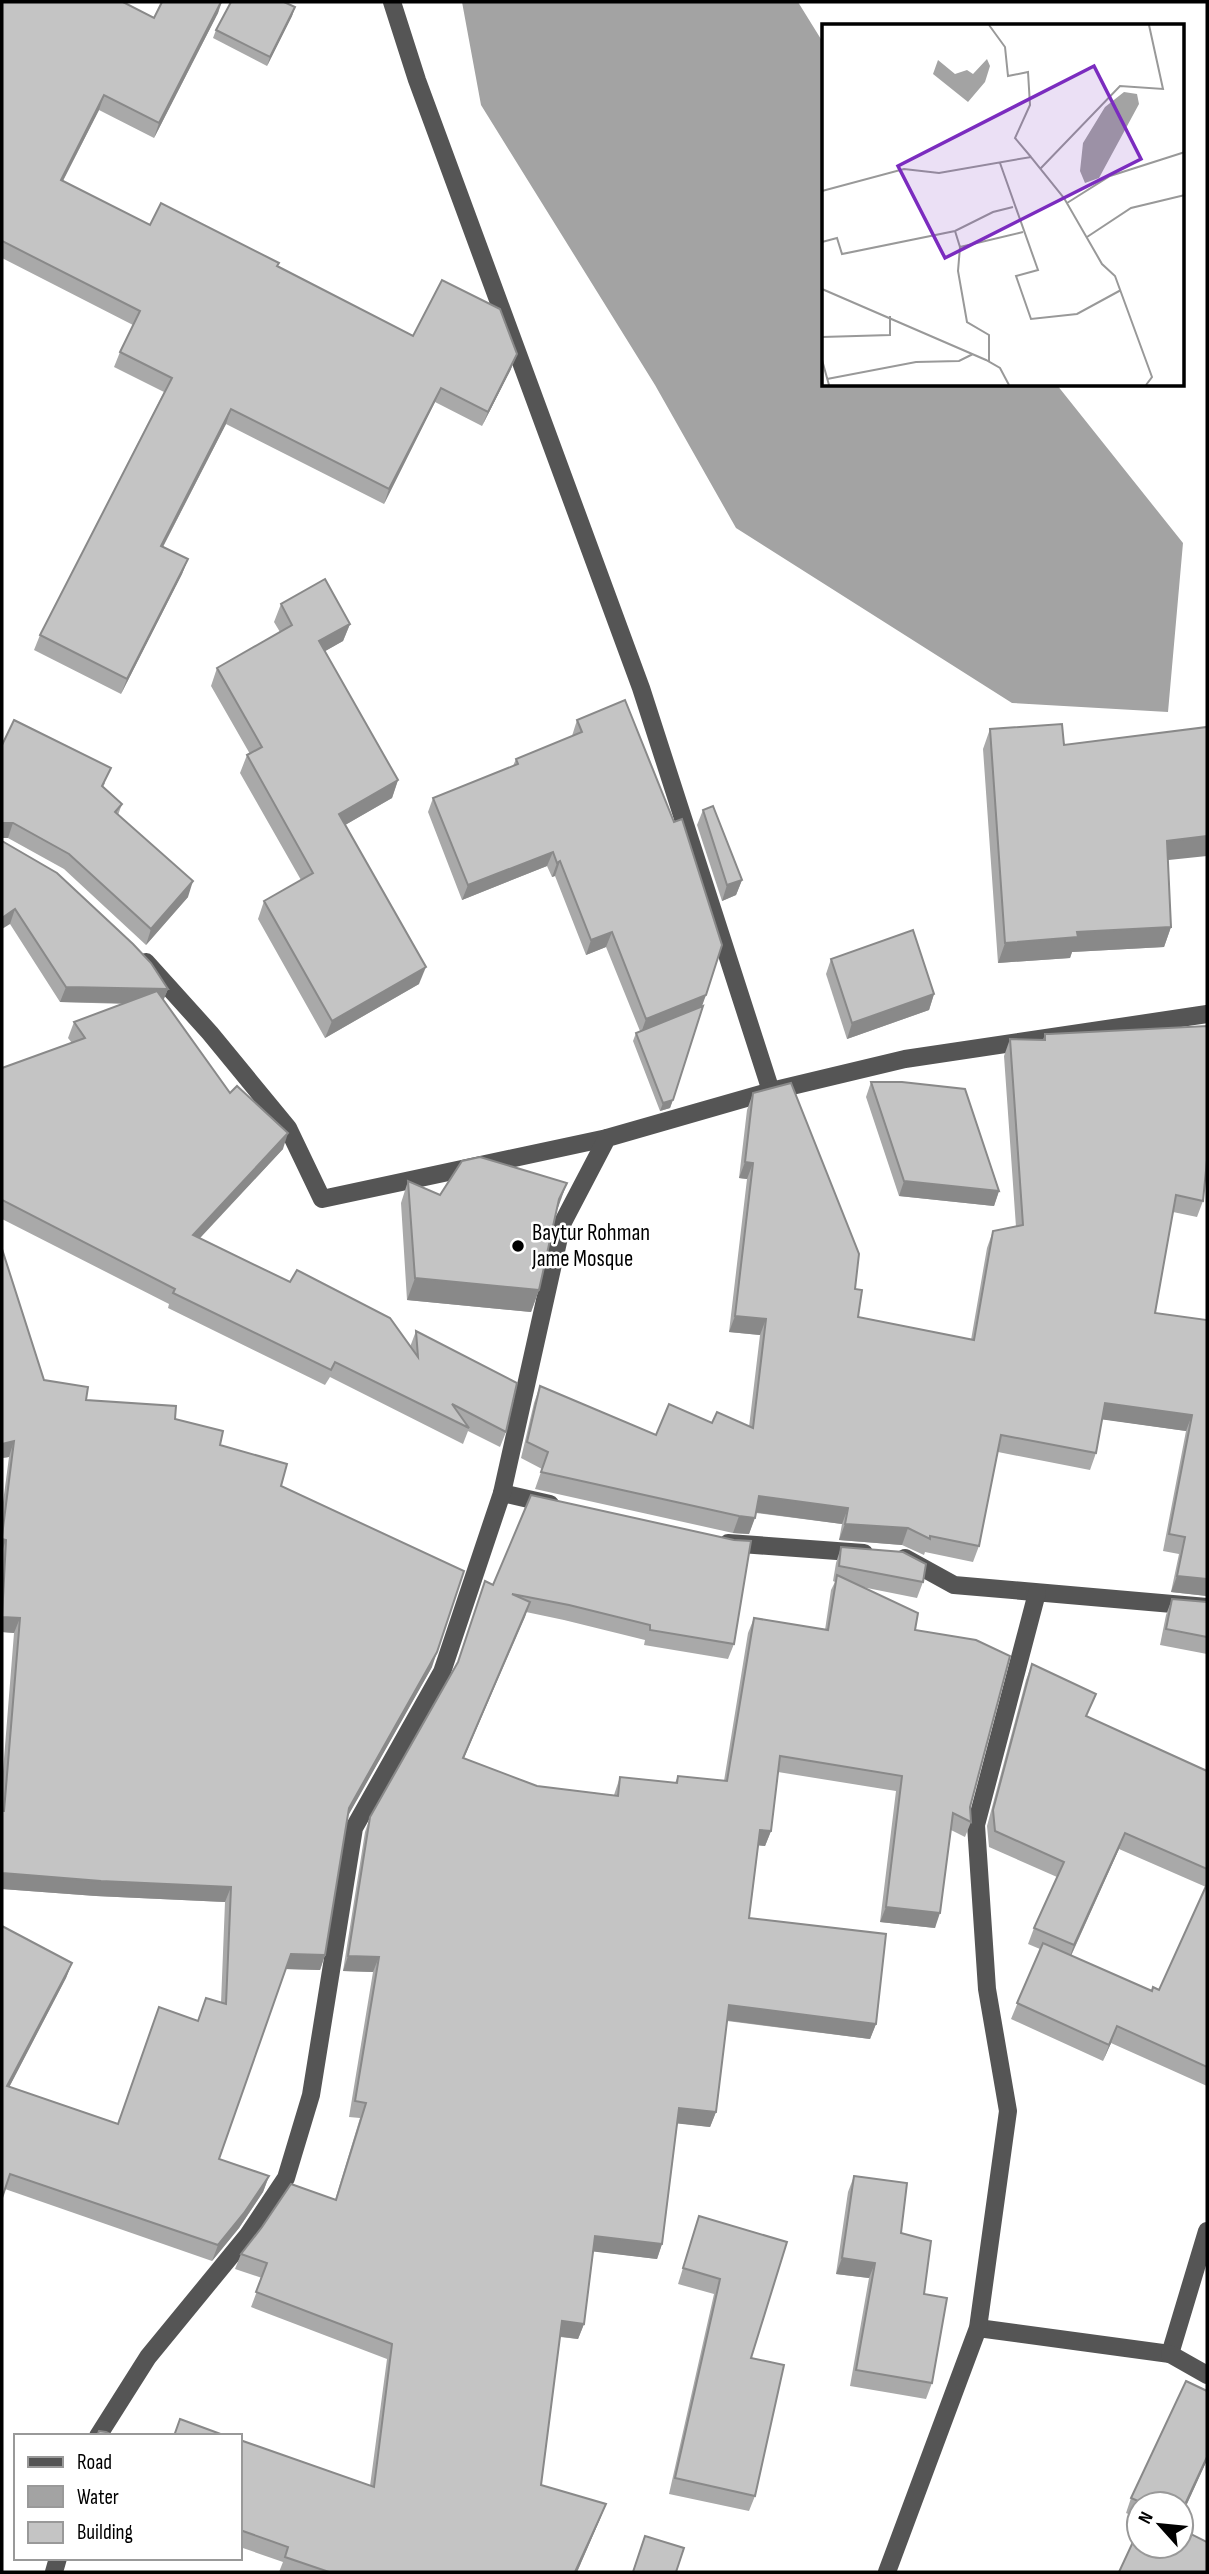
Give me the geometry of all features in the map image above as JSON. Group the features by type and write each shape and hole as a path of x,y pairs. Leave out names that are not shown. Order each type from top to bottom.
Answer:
{"street":[{"path":"392,2 417,80 641,688 771,1091"},
{"path":"136,951 210,1033 288,1128 323,1199 607,1138 771,1091 905,1059 1207,1014"},
{"path":"99,2434 148,2357 248,2235 286,2178 311,2095 354,1828 442,1672 502,1493 562,1224 607,1138"},
{"path":"502,1493 570,1508"},
{"path":"705,1538 732,1544 901,1556 954,1585 1207,1608"},
{"path":"887,2572 978,2328 1008,2111 987,1989 976,1825 1037,1593"},
{"path":"1170,2354 1207,2231"},
{"path":"978,2328 1170,2354 1207,2375"}],"water":[{"path":"462,2 798,2 822,41 822,387 1059,387 1183,543 1168,712 1012,703 736,528 655,385 481,105"}],"building":[{"path":"2,2 123,2 154,18 162,2 221,2 159,123 104,95 61,180 150,225 161,203 413,336 442,280 500,309 517,354 488,412 441,388 389,489 231,409 161,546 188,559 127,679 40,635 172,378 120,352 140,311 2,241"},
{"path":"231,2 284,2 295,7 270,57 216,30"},
{"path":"325,579 350,624 319,641 398,780 339,814 426,967 332,1021 264,901 313,873 247,755 262,747 217,668 292,625 281,604"},
{"path":"625,700 674,822 682,819 722,945 706,995 646,1019 612,932 591,940 560,861 557,863 553,852 468,885 433,798 518,764 516,759 582,732 577,720"},
{"path":"14,720 111,768 102,786 122,804 115,812 193,881 151,929 69,854 13,823 2,823 2,745"},
{"path":"1062,724 1064,745 1207,727 1207,836 1167,841 1171,927 1077,932 1078,937 1005,943 990,729"},
{"path":"713,806 742,880 727,885 703,810"},
{"path":"2,841 57,873 133,944 151,963 168,989 66,987 15,909 2,918"},
{"path":"913,930 934,994 852,1023 831,959"},
{"path":"157,991 230,1093 237,1086 288,1133 193,1235 290,1282 297,1270 390,1318 418,1357 416,1331 517,1383 506,1432 452,1404 469,1428 335,1362 331,1370 173,1293 175,1289 2,1200 2,1068 85,1038 74,1022"},
{"path":"703,1006 673,1100 663,1103 636,1033"},
{"path":"1207,1026 1207,1160 1203,1201 1176,1195 1155,1313 1207,1320 1207,1579 1177,1576 1185,1537 1169,1534 1192,1415 1105,1403 1096,1453 1001,1435 979,1546 930,1536 930,1539 908,1528 845,1524 848,1508 759,1496 755,1518 541,1472 548,1452 527,1442 540,1386 656,1435 669,1404 712,1423 717,1412 753,1428 766,1319 735,1316 753,1163 745,1162 753,1093 791,1083 859,1254 855,1289 862,1290 858,1317 974,1340 993,1231 1023,1225 1010,1039 1045,1040 1045,1034"},
{"path":"871,1082 902,1082 965,1089 999,1191 904,1181"},
{"path":"480,1157 567,1183 559,1199 539,1290 415,1278 408,1181 440,1195 462,1161"},
{"path":"2,1249 44,1380 88,1387 86,1400 176,1406 175,1419 223,1431 220,1445 287,1464 281,1486 464,1571 437,1652 349,1808 325,1955 291,1954 219,2159 269,2176 218,2245 10,2174 2,2198 2,1926 72,1963 7,2086 118,2124 159,2007 198,2021 206,1998 226,2004 231,1887 2,1873 2,1811 20,1618 2,1617 6,1540 2,1539 2,1536 14,1441 2,1444"},
{"path":"531,1495 734,1540 751,1541 734,1644 650,1630 650,1625 512,1594 530,1602 463,1758 537,1786 618,1796 620,1777 677,1783 678,1776 727,1781 754,1618 828,1630 837,1575 918,1613 915,1630 976,1640 1010,1656 970,1807 971,1822 953,1813 940,1913 886,1907 902,1776 780,1756 771,1831 760,1830 749,1918 886,1934 876,2024 729,2005 716,2112 679,2108 662,2244 595,2236 584,2324 562,2321 541,2485 606,2504 575,2572 329,2572 285,2557 288,2547 242,2531 242,2441 374,2487 392,2344 256,2292 267,2263 241,2254 291,2184 336,2200 366,2103 355,2101 379,1957 348,1956 370,1817 458,1662 485,1581 493,1585"},
{"path":"841,1547 903,1552 926,1564 923,1582 839,1566"},
{"path":"1172,1599 1207,1602 1207,1637 1166,1629"},
{"path":"1032,1664 1096,1694 1086,1716 1207,1771 1207,1869 1125,1833 1074,1945 1034,1928 1064,1862 995,1831 993,1810"},
{"path":"1207,1884 1207,2067 1117,2026 1109,2045 1017,2003 1043,1943 1152,1991 1153,1987 1159,1990"},
{"path":"854,2176 907,2183 901,2233 931,2241 924,2294 947,2298 932,2383 856,2370 875,2263 842,2258"},
{"path":"699,2216 787,2242 751,2358 784,2365 755,2496 675,2478 720,2279 683,2268"},
{"path":"1186,2381 1207,2391 1207,2457 1192,2490 1135,2490"},
{"path":"180,2419 221,2434 175,2434"},
{"path":"645,2536 684,2548 676,2572 633,2572"},
{"path":"1195,2536 1207,2542 1207,2572 1119,2572 1125,2559 1195,2560"}],"place":[{"name":"Baytur Rohman Jame Mosque","path":"518,1246"}]}
